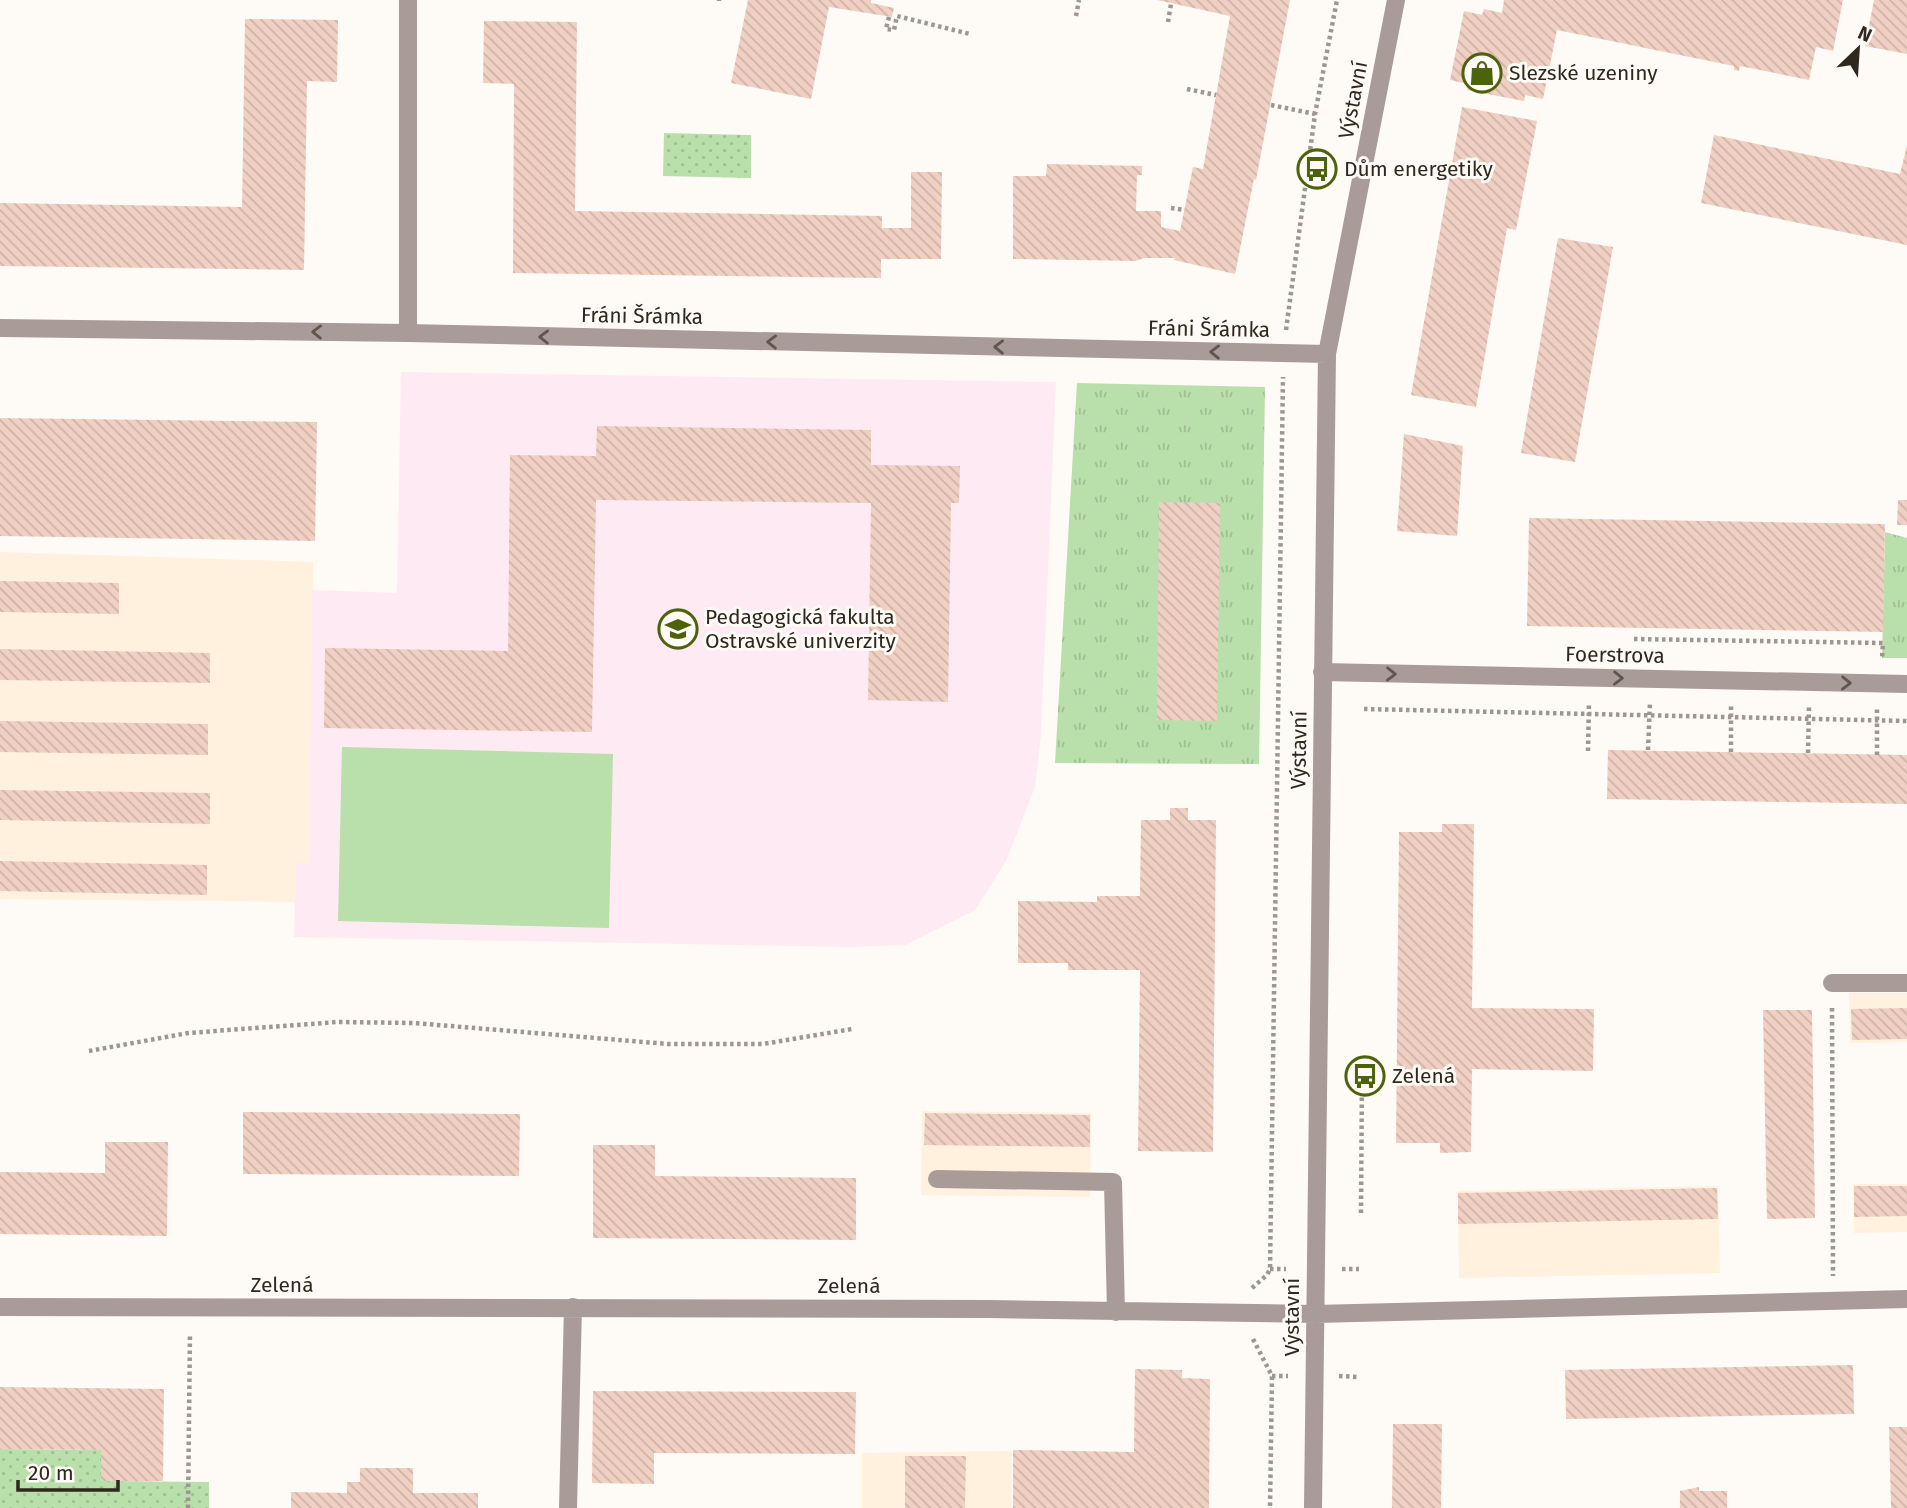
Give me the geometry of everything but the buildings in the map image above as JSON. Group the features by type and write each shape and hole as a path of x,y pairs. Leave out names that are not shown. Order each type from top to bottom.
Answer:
{"street":[{"path":"408,0 408,334"},
{"name":"Výstavní","path":"1313,1508 1326,354 1396,0"},
{"name":"Fráni Šrámka","path":"0,328 1326,354"},
{"name":"Foerstrova","path":"1322,672 1907,684"},
{"path":"1832,983 1907,983"},
{"path":"937,1179 1113,1182 1116,1312"},
{"name":"Zelená","path":"0,1307 573,1307 1315,1314 1907,1299"},
{"path":"568,1508 573,1307"}],"path":[{"path":"1076,16 1079,0"},
{"path":"1243,1291 1253,1287 1270,1269 1283,353 1315,114 1337,0"},
{"path":"1168,22 1171,4"},
{"path":"889,17 886,29 894,30 897,16 970,34"},
{"path":"1187,89 1216,95"},
{"path":"1271,105 1315,114"},
{"path":"1171,208 1185,210"},
{"path":"1634,639 1883,643 1877,755"},
{"path":"1588,751 1590,678"},
{"path":"1648,750 1651,679"},
{"path":"1731,681 1731,752"},
{"path":"1808,753 1810,682"},
{"path":"1364,709 1907,721"},
{"path":"1832,983 1834,1301"},
{"path":"89,1051 188,1033 337,1022 414,1023 668,1044 763,1044 852,1029"},
{"path":"1361,1213 1362,1074"},
{"path":"1270,1269 1286,1269"},
{"path":"1337,1269 1359,1269"},
{"path":"188,1508 190,1333"},
{"path":"1253,1343 1272,1376 1270,1508"},
{"path":"1272,1376 1288,1376"},
{"path":"1339,1376 1358,1377"}],"shaded area":[{"name":"Pedagogická fakulta Ostravské univerzity","path":"401,372 1056,382 1041,734 1035,787 1006,861 975,910 905,945 851,947 294,937 296,863 309,863 312,590 397,593"},
{"path":"0,552 313,562 309,863 296,864 295,902 0,899"},
{"path":"1849,993 1907,993 1907,1042 1850,1043"},
{"path":"922,1111 1091,1113 1090,1197 921,1195"},
{"path":"1853,1184 1907,1184 1907,1232 1854,1233"},
{"path":"1718,1186 1720,1273 1459,1278 1458,1191"},
{"path":"1012,1451 1011,1508 862,1508 862,1453"}],"green space":[{"path":"664,133 751,135 751,178 663,176"},
{"path":"1077,383 1265,387 1259,764 1055,763"},
{"path":"1885,532 1907,538 1907,658 1882,658"},
{"path":"342,747 613,754 609,928 338,921"},
{"path":"0,1449 101,1450 101,1481 209,1482 209,1508 0,1508"}],"place":[{"name":"Slezské uzeniny","path":"1482,73"},
{"name":"Dům energetiky","path":"1317,169"},
{"name":"Pedagogická fakulta Ostravské univerzity","path":"678,629"},
{"name":"Zelená","path":"1365,1076"}]}
